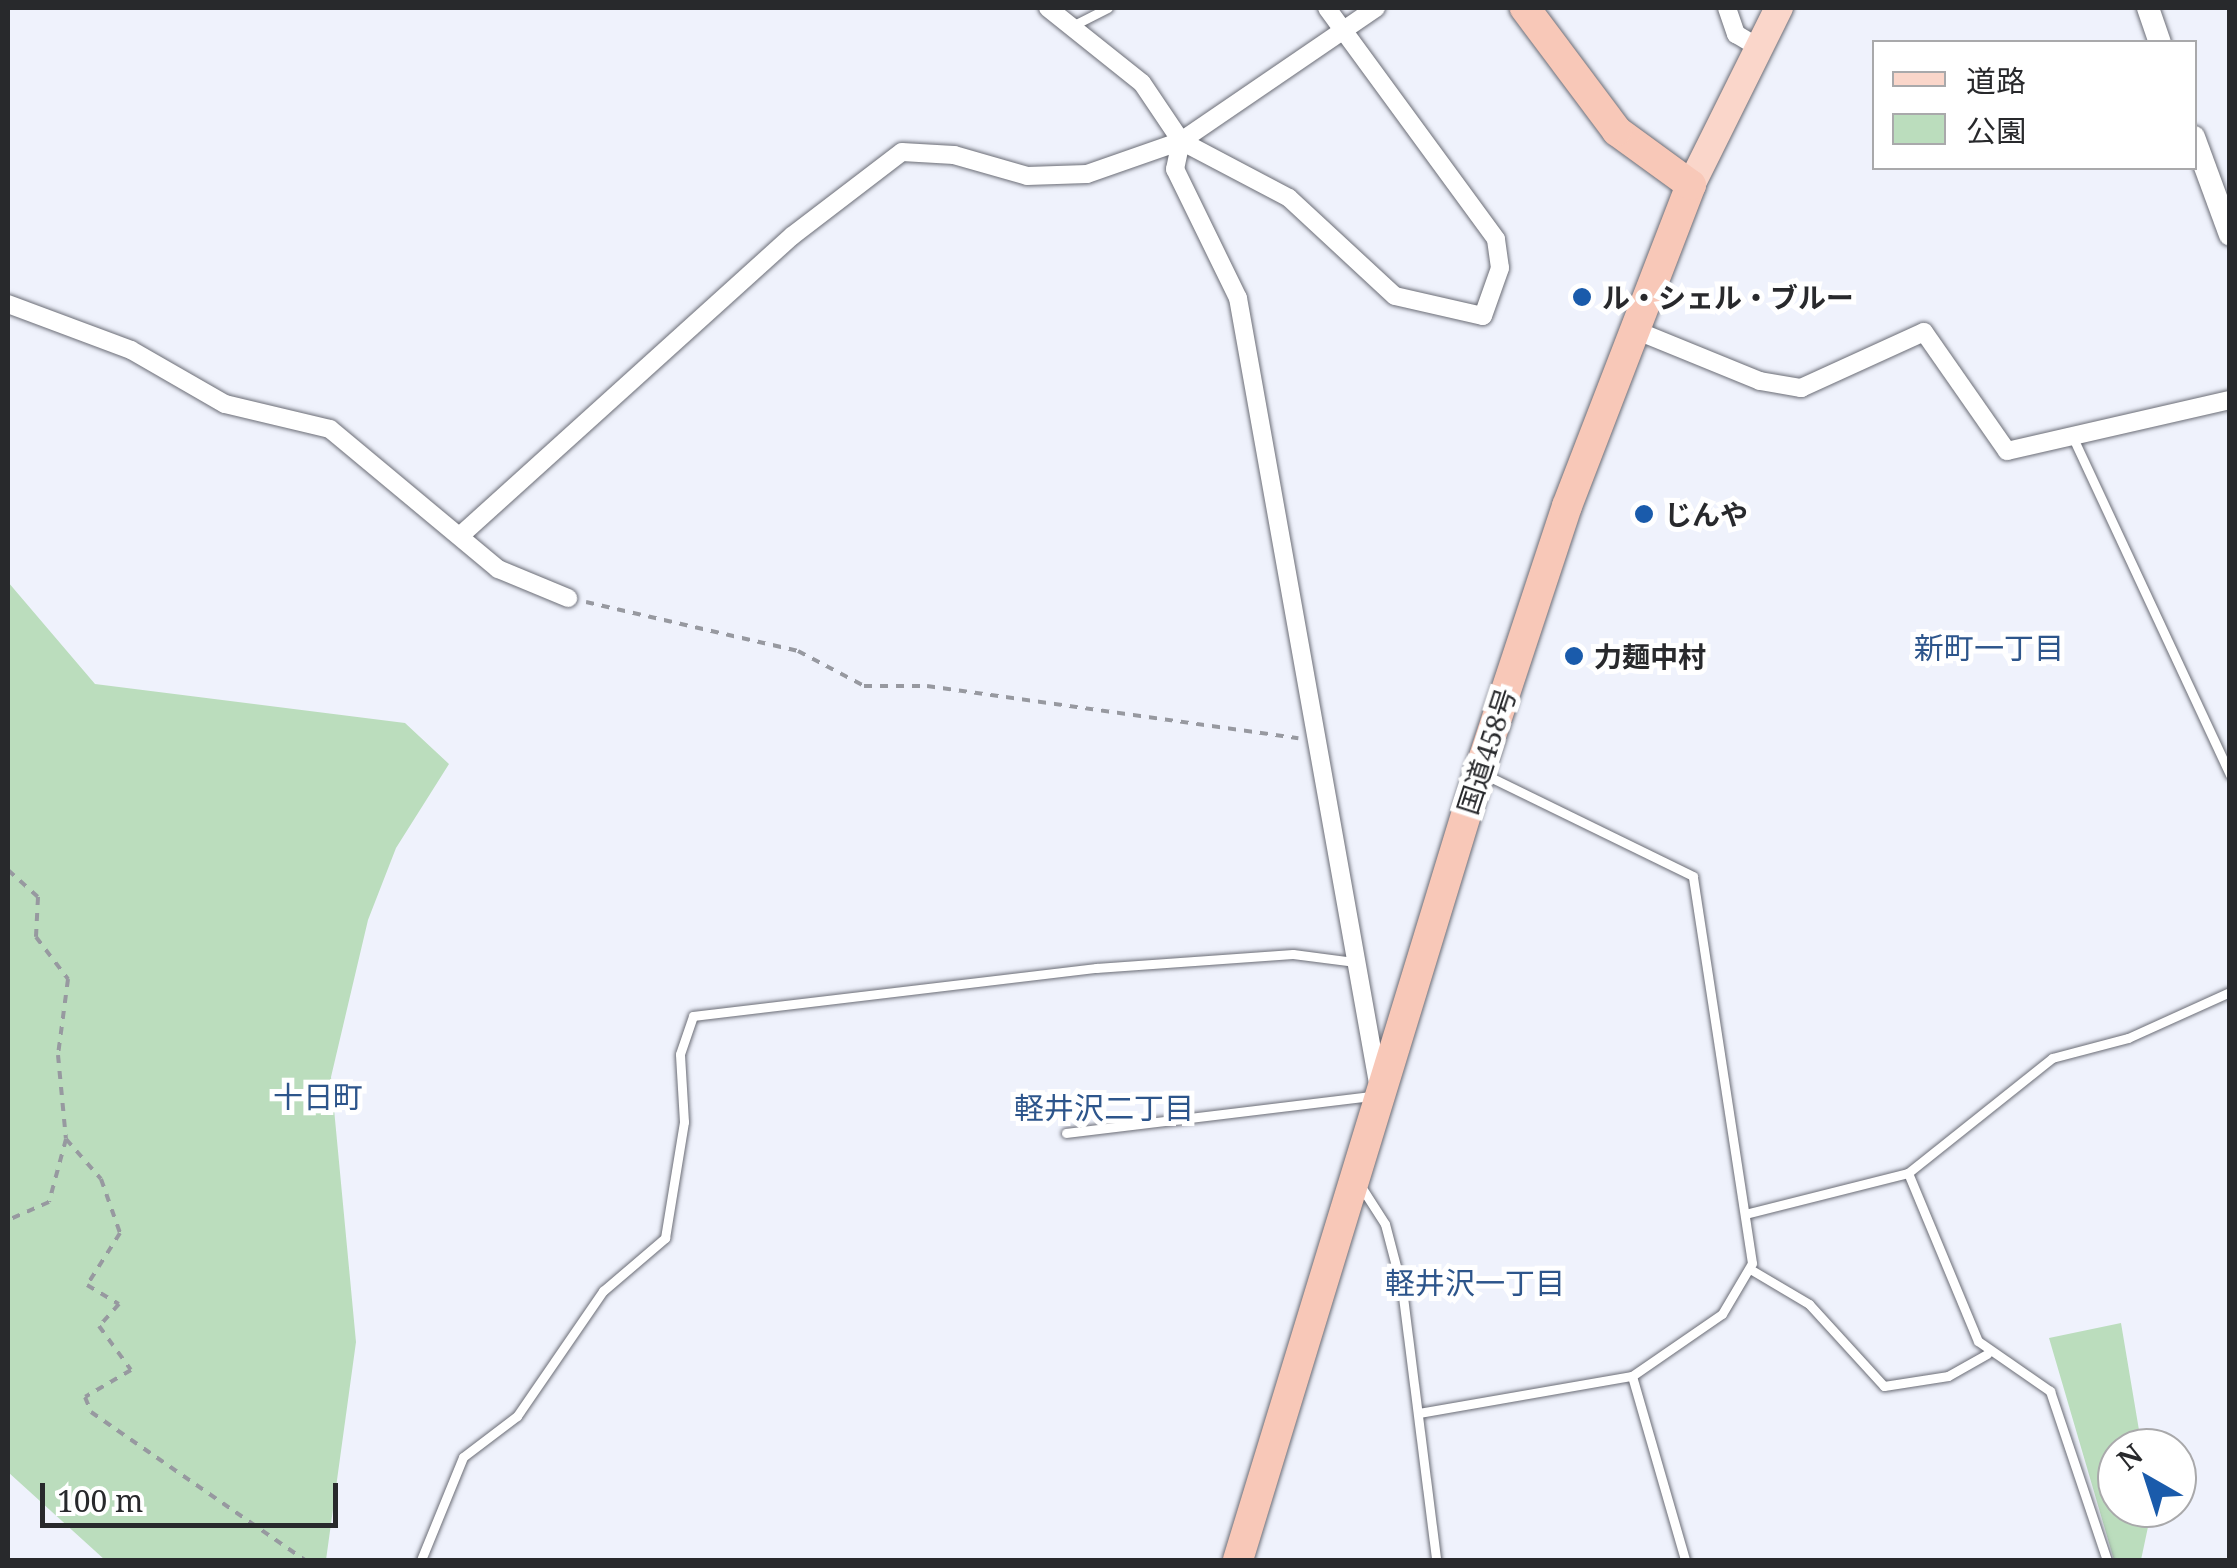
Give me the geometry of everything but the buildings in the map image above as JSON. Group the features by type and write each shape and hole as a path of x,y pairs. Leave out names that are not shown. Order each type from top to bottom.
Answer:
{"highway":[{"path":"1526,8 1617,132 1690,184"},
{"name":"国道458号","path":"1238,1560 1352,1173 1479,772 1690,184"}],"main road":[{"path":"1690,184 1780,8"}],"street":[{"path":"1048,8 1076,24 1142,83 1181,142 1289,198 1394,296 1484,316 1500,268 1496,240 1326,8"},
{"path":"461,536 792,236 902,152 1057,180 1181,142 1376,8"},
{"path":"1727,8 1736,34 1759,48"},
{"path":"2148,8 2159,40"},
{"path":"1181,142 1175,170 1238,298 1358,962 1377,1092"},
{"path":"2197,146 2230,235"},
{"path":"8,304 131,350 224,404 330,429 498,569 568,598"},
{"path":"1635,330 1760,381 1801,388 1924,332 1992,441 2024,452 2230,400"}],"lane":[{"path":"1076,24 1108,8"},
{"path":"2074,440 2230,774"},
{"path":"1419,1413 1632,1376 1722,1314 1750,1269 1749,1212 1693,876 1479,772"},
{"path":"421,1560 463,1457 518,1416 594,1302 665,1238 684,1122 680,1054 693,1016 1096,968 1294,954 1358,962"},
{"path":"1749,1212 1908,1172 2052,1058 2114,1043 2230,992"},
{"path":"1066,1133 1377,1092"},
{"path":"1908,1172 1987,1354"},
{"path":"1352,1173 1385,1224 1419,1413 1436,1560"},
{"path":"1750,1269 1810,1304 1884,1386 1948,1376 1987,1354 2026,1366 2050,1390 2107,1560"},
{"path":"1632,1376 1686,1560"}],"path":[{"path":"568,598 798,651 864,686 927,686 1318,741"},
{"path":"8,870 38,897 36,937 68,979 58,1055 66,1139 49,1202 8,1220"},
{"path":"66,1139 101,1179 120,1233 87,1285 118,1304 100,1326 131,1370 85,1397 92,1412 306,1560"}],"green space":[{"path":"8,582 95,684 405,723 449,764 396,848 368,920 331,1077 356,1342 326,1560 105,1560 8,1472"},
{"path":"2121,1323 2139,1428 2097,1428 2097,1502 2049,1338"},
{"path":"2105,1528 2148,1528 2141,1560 2114,1560"}],"place":[{"name":"ル・シェル・ブルー","path":"1582,297"},
{"name":"じんや","path":"1644,514"},
{"name":"力麺中村","path":"1574,656"}],"district":[{"name":"新町一丁目","path":"1989,648"},
{"name":"十日町","path":"318,1097"},
{"name":"軽井沢二丁目","path":"1104,1108"},
{"name":"軽井沢一丁目","path":"1475,1283"}]}
